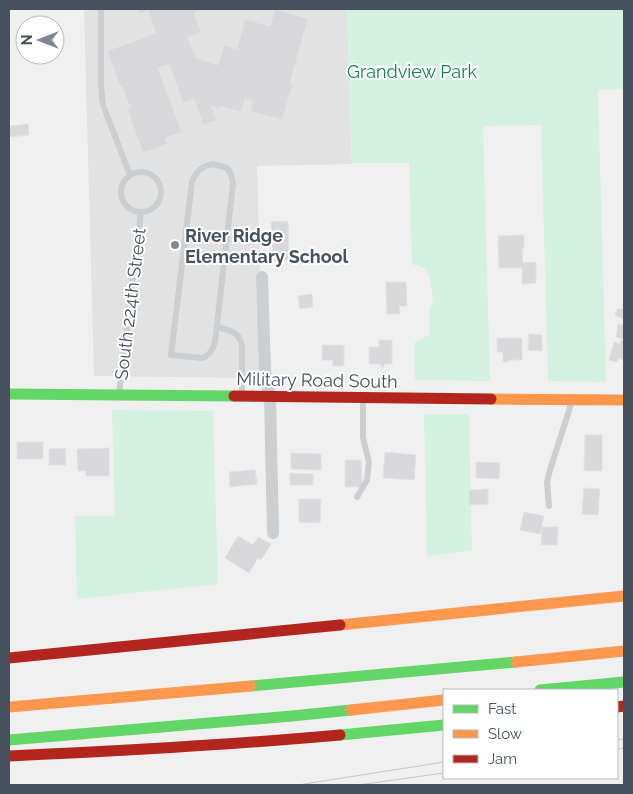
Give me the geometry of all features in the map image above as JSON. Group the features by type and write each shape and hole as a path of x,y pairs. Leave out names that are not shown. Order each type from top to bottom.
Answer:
{"main road":[{"name":"Military Road South","path":"9,394 624,400"},
{"path":"390,620 556,592"},
{"path":"9,658 624,596"},
{"path":"9,706 377,675 624,651"},
{"path":"550,689 624,682"},
{"path":"9,740 292,716 443,700"},
{"path":"9,756 143,750 286,740 443,725"}],"street":[{"path":"262,277 265,371 270,397 272,533"}],"lane":[{"path":"101,9 101,87 103,105 130,175"},
{"path":"213,164 227,168 231,174 232,184 217,327 213,349 206,357 171,355 192,182 195,174 200,169 213,164"},
{"name":"South 224th Street","path":"142,171 149,172 160,182 162,196 154,208 148,211 134,211 124,203 121,191 122,185 130,175 142,171"},
{"name":"South 224th Street","path":"119,395 141,212"},
{"path":"217,327 237,334 241,340 242,396"},
{"path":"358,497 367,480 369,462 363,438 363,398"},
{"path":"549,506 547,482 572,400"}],"shaded area":[{"name":"River Ridge Elementary School","path":"84,9 347,9 352,164 257,166 263,378 94,376"}],"green space":[{"name":"Grandview Park","path":"347,9 624,9 624,89 598,90 606,382 548,381 541,125 483,126 490,381 415,380 414,343 430,334 429,310 433,301 430,279 426,270 418,265 412,265 409,163 352,163"},
{"path":"112,410 213,411 218,584 77,599 75,516 115,516"},
{"path":"424,414 469,414 472,551 427,556"}],"building":[{"path":"138,9 198,9 199,11 194,13 201,32 188,37 196,58 218,65 224,45 237,49 245,19 270,26 275,9 308,19 290,83 293,84 282,120 250,111 253,102 245,99 241,112 220,106 220,109 211,106 217,120 203,125 194,99 183,103 169,64 158,68 182,132 165,138 167,144 143,153 127,109 130,108 107,51 156,33 148,10 140,14"},
{"path":"28,124 29,135 9,137 9,126"},
{"path":"288,221 289,260 273,260 271,222"},
{"path":"524,235 524,248 522,248 523,263 536,262 536,283 522,284 522,268 499,268 498,236"},
{"path":"386,282 406,282 407,306 399,306 400,314 387,314"},
{"path":"312,294 313,307 300,309 298,296"},
{"path":"617,309 624,309 622,318 615,316"},
{"path":"618,324 624,325 624,339 616,337"},
{"path":"529,334 542,335 542,351 528,350"},
{"path":"497,338 522,338 522,360 503,362 503,352 497,352"},
{"path":"379,340 392,340 392,364 384,364 384,367 381,367 381,364 369,364 369,347 379,347"},
{"path":"621,340 624,341 624,360 619,358 617,362 609,360 614,342 620,344"},
{"path":"322,345 344,345 344,366 333,366 333,360 322,360"},
{"path":"585,435 602,435 602,471 584,471"},
{"path":"17,442 43,442 43,459 17,459"},
{"path":"65,448 66,465 49,465 49,449"},
{"path":"109,448 109,476 86,476 86,471 78,471 77,449"},
{"path":"385,452 416,455 414,480 383,478"},
{"path":"291,453 321,454 321,470 291,469"},
{"path":"345,460 361,460 362,487 345,487"},
{"path":"476,462 500,463 499,479 476,478"},
{"path":"255,470 257,484 230,487 229,472"},
{"path":"290,473 313,474 313,485 290,485"},
{"path":"584,488 600,489 598,515 582,514"},
{"path":"488,489 488,504 469,505 469,490"},
{"path":"299,499 321,499 320,523 299,522"},
{"path":"524,512 544,516 540,534 520,530"},
{"path":"542,527 558,527 557,545 541,545"},
{"path":"238,536 253,545 258,537 271,544 261,560 258,558 249,573 225,558"}],"tram line":[{"path":"618,740 624,739"},
{"path":"618,749 624,748"},
{"path":"298,785 443,762"},
{"path":"358,785 443,773"}],"traffic: fast":[{"path":"9,394 234,396"},
{"path":"251,686 516,662"},
{"path":"550,689 624,682"},
{"path":"9,740 351,710"},
{"path":"340,735 443,725"}],"traffic: slow":[{"path":"491,399 624,400"},
{"path":"340,625 624,596"},
{"path":"516,662 624,651"},
{"path":"9,707 251,686"},
{"path":"351,710 443,700"}],"traffic: jam":[{"path":"234,396 491,399"},
{"path":"9,658 340,625"},
{"path":"618,707 624,706"},
{"path":"9,756 257,742 340,735"}],"place":[{"name":"River Ridge Elementary School","path":"175,245"}]}
